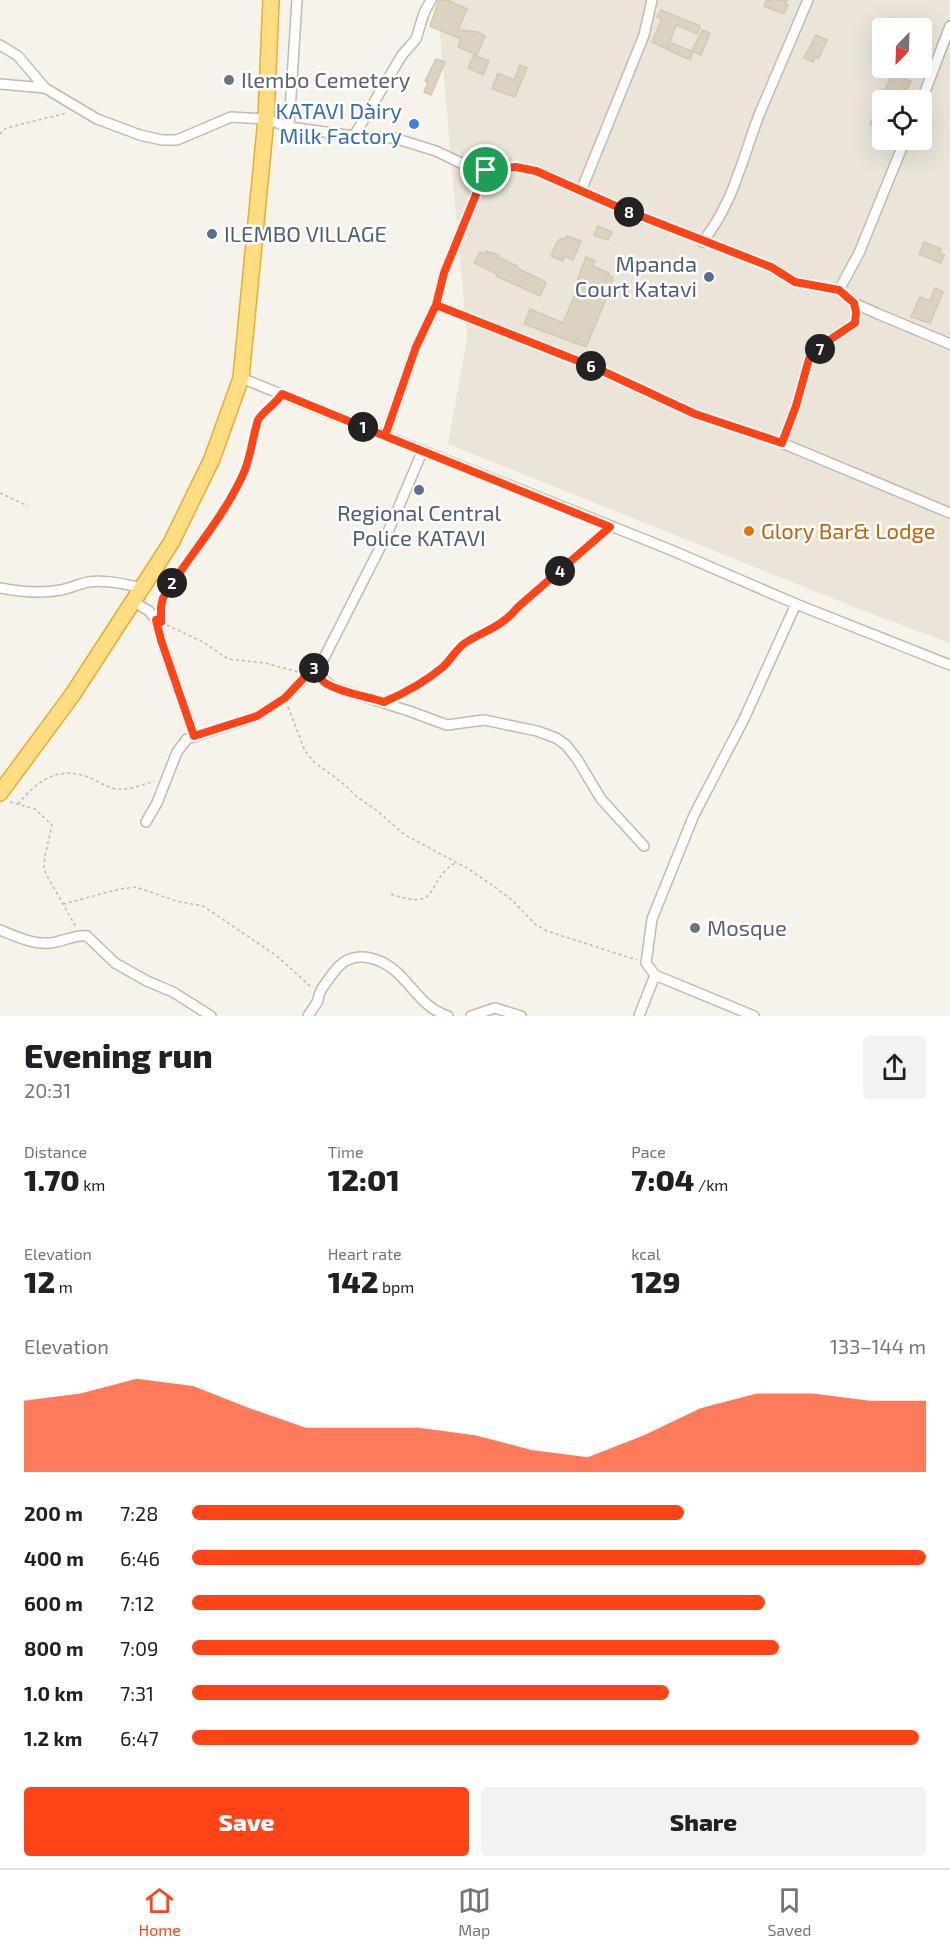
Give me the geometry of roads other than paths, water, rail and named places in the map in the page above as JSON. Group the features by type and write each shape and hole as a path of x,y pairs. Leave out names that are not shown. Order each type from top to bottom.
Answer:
{"highway":[{"path":"4,797 144,588 171,543 212,459 241,378 266,119 271,0"}],"street":[{"path":"289,128 297,0"},
{"path":"354,136 402,55 416,39 431,0"},
{"path":"581,191 644,35 652,0"},
{"path":"702,242 712,230 735,182 759,116 808,0"},
{"path":"926,90 950,26"},
{"path":"0,45 18,56 45,88 112,125 162,140 177,140 231,117 266,119 289,128 354,136 394,138 468,166 486,170 516,167 536,171 702,242 771,267 795,282 839,290 854,303 950,344"},
{"path":"0,84 45,88"},
{"path":"839,290 863,245 901,150"},
{"path":"385,436 416,347 436,305 444,273 486,170"},
{"path":"782,443 796,406 809,359 828,341 855,323 854,303"},
{"path":"436,305 596,368 695,414 782,443 950,513"},
{"path":"241,378 950,665"},
{"path":"146,822 157,803 177,752 187,739 257,716 285,698 324,658 388,532 422,452"},
{"path":"0,588 39,593 90,582 120,583 144,588"},
{"path":"134,602 149,611 159,621 161,640 194,736"},
{"path":"754,1016 739,1013 655,975 646,963 652,919 694,815 744,719 796,604"},
{"path":"317,664 321,677 333,687 384,702 447,725 484,720 537,731 556,738 566,745 577,759 601,799 644,846"},
{"path":"0,930 42,943 82,935 91,938 115,963 147,981 174,992 209,1016"},
{"path":"308,1016 318,1001 318,994 344,962 357,956 392,966 431,1009 448,1016"},
{"path":"639,1016 655,975"},
{"path":"471,1016 495,1008 521,1016"},
{"path":"201,1016 209,1016"}],"place":[{"name":"Ilembo Cemetery","path":"229,80"},
{"name":"KATAVI Dàiry Milk Factory","path":"414,124"},
{"name":"ILEMBO VILLAGE","path":"212,234"},
{"name":"Mpanda Court Katavi","path":"709,277"},
{"name":"Regional Central Police KATAVI","path":"419,490"},
{"name":"Glory Bar& Lodge","path":"749,531"},
{"name":"Mosque","path":"695,928"}]}
